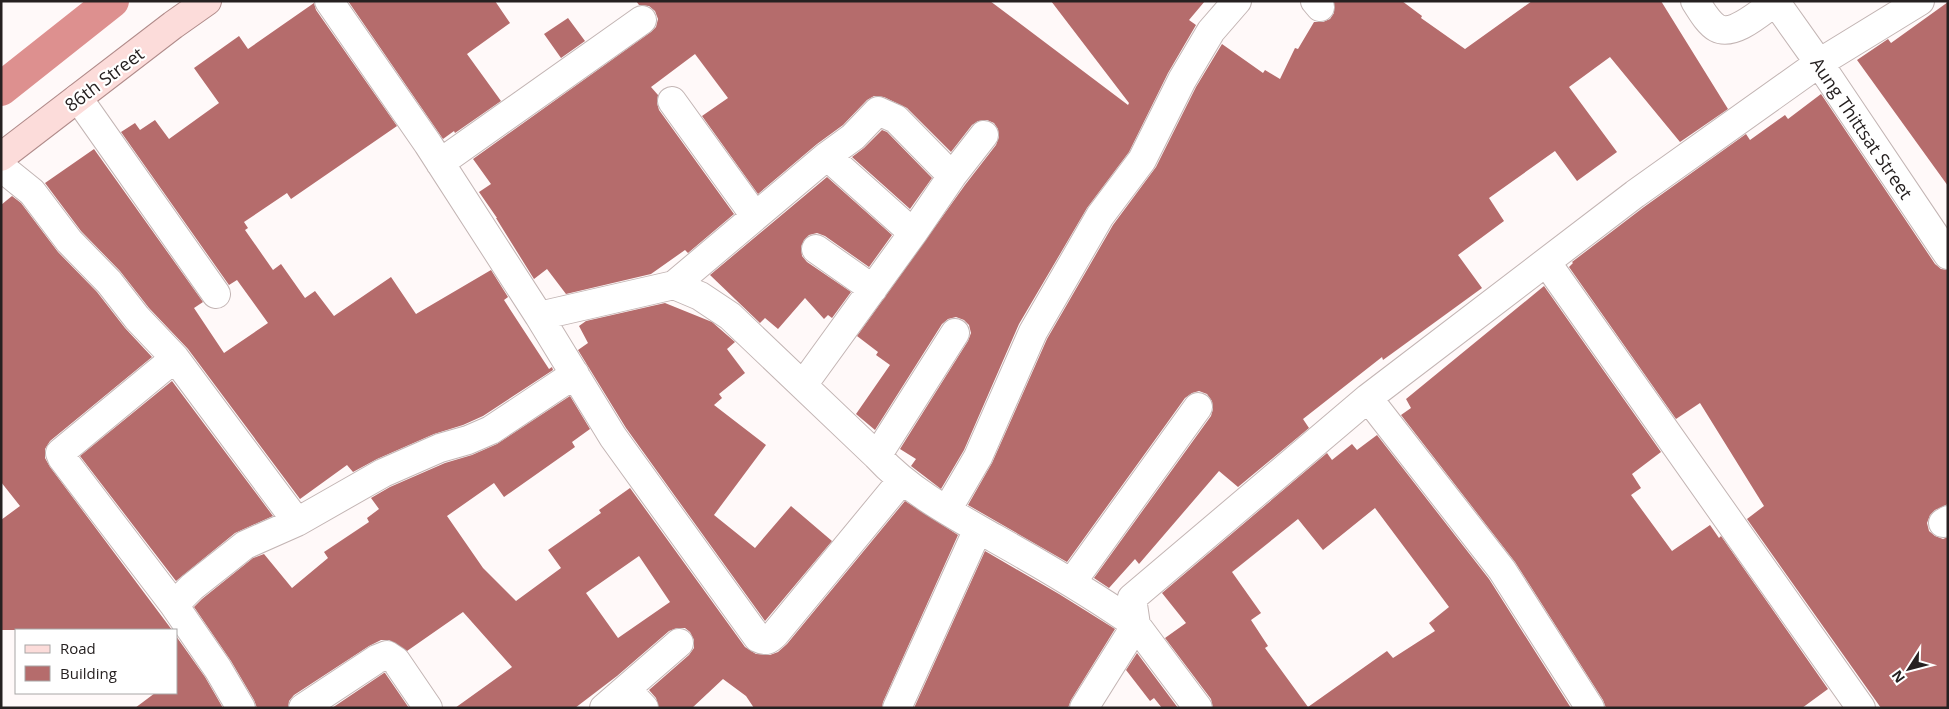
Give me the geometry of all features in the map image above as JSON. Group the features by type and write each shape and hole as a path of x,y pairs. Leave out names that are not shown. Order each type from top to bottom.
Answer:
{"main road":[{"name":"86th Street","path":"1,157 207,1"}],"street":[{"path":"329,1 440,163 539,316 613,437 758,638 763,641 769,640 775,634 902,480"},
{"path":"947,510 978,457 1033,332 1100,216 1142,160 1182,80 1210,31 1237,1"},
{"path":"1695,1 1706,17 1717,28 1728,31 1739,26 1775,2"},
{"name":"Aung Thittsat Street","path":"1775,2 1945,246"},
{"path":"1084,708 1136,625 1132,598 1368,398 1635,194 1818,63 1914,3"},
{"path":"440,163 642,20"},
{"path":"78,98 216,294"},
{"path":"672,101 755,216"},
{"path":"539,316 674,285 827,156 853,137 878,111 896,119 952,176"},
{"path":"803,386 952,176 984,136"},
{"path":"827,156 913,233"},
{"path":"1,167 32,192 69,241 109,282 137,318 175,358 297,522"},
{"path":"816,249 872,289"},
{"path":"1547,263 1861,708"},
{"path":"674,285 700,296 730,316 902,480 978,529 1072,582 1136,625 1198,708"},
{"path":"877,456 955,334"},
{"path":"175,358 60,453 174,605 218,669 241,708"},
{"path":"174,605 192,587 245,545 297,522 383,474 440,448 468,440 491,430 574,374"},
{"path":"1368,398 1502,570 1590,708"},
{"path":"1072,582 1198,407"},
{"path":"897,708 978,529"},
{"path":"604,708 635,698 679,643"},
{"path":"303,708 377,659 387,655 396,661 428,708"}],"building":[{"path":"348,1 495,1 510,23 467,54 501,101 455,133 454,131 443,139"},
{"path":"636,1 990,1 1128,105 1129,103 1051,1 1205,1 1189,20 1196,25 1168,73 1129,152 1087,208 1019,324 964,450 941,489 911,466 916,459 900,449 968,341 971,333 969,325 964,320 956,317 948,319 942,324 875,430 856,414 890,365 876,355 878,352 857,336 965,185 996,145 999,137 998,129 994,123 987,120 978,121 972,125 951,152 907,108 884,97 874,96 867,100 843,125 817,144 758,194 702,116 728,98 695,54 651,87 658,95 657,103 659,110 734,214 688,253 685,250 651,274 566,294 547,269 534,279 479,192 491,184 473,159 651,32 656,27 658,19 655,11 649,6 639,5"},
{"path":"1334,1 1402,1 1422,16 1421,18 1465,49 1532,1 1661,1 1728,109 1680,142 1610,57 1569,87 1617,152 1577,181 1555,151 1489,198 1504,221 1458,255 1482,288 1383,360 1382,357 1303,419 1309,428 1238,487 1219,471 1139,564 1135,559 1109,588 1094,578 1211,416 1213,409 1212,401 1207,394 1199,391 1185,398 1067,562 968,505 992,463 1047,339 1113,225 1156,167 1196,87 1222,44 1263,73 1265,70 1280,79 1295,48 1298,49 1314,22 1323,22 1330,19 1334,13"},
{"path":"1948,2 1948,186 1857,60 1888,39 1891,43"},
{"path":"314,3 316,10 397,126 291,199 287,193 244,222 248,228 245,230 273,270 281,264 305,298 315,291 334,316 391,277 416,314 491,270 508,297 504,300 549,369 552,367 553,370 483,416 463,425 434,434 377,459 353,472 347,465 300,499 188,349 149,308 120,271 81,231 45,183 94,149 203,302 194,308 224,353 268,323 237,280 229,285 121,132 135,123 140,130 155,120 169,139 219,103 194,68 239,36 248,49"},
{"path":"568,18 585,41 561,58 544,34"},
{"path":"1821,94 1935,264 1941,269 1948,270 1948,504 1935,510 1930,515 1927,523 1929,531 1935,536 1943,539 1948,537 1948,708 1881,708 1747,519 1764,506 1700,403 1676,419 1569,267 1572,262 1644,207 1746,134 1750,140 1785,115 1788,119"},
{"path":"882,130 887,132 932,178 910,209 852,157"},
{"path":"827,177 892,235 869,267 825,236 817,233 809,235 801,247 802,256 807,262 851,292 832,318 828,315 824,319 805,298 778,329 765,318 760,323 710,275"},
{"path":"12,196 21,203 58,252 97,292 125,328 152,357 50,441 45,449 45,458 171,629 1,630 1,520 20,506 1,482 1,205"},
{"path":"1544,286 1661,452 1632,474 1641,488 1631,495 1672,551 1710,525 1719,538 1721,536 1828,689 1802,708 1606,708 1603,700 1515,562 1401,415 1411,408 1406,399"},
{"path":"665,303 712,322 735,342 727,349 745,373 719,394 722,398 714,405 766,445 714,515 755,548 791,506 832,541 765,621 626,428 578,350 588,343 579,326 586,321"},
{"path":"172,381 273,516 235,533 176,581 80,456"},
{"path":"570,396 590,429 572,442 575,447 504,497 494,483 447,516 483,568 516,601 561,568 548,550 601,513 599,510 630,488 745,647 756,654 770,655 778,652 787,644 905,501 958,535 882,708 754,708 746,696 723,679 692,708 659,708 656,698 649,690 689,655 694,648 694,640 690,632 685,628 677,628 669,631 617,676 575,708 455,708 512,667 463,612 407,651 389,640 381,640 369,646 294,695 289,701 288,708 257,708 231,661 194,607 253,558 264,554 292,588 328,558 324,552 369,522 367,518 379,509 371,498 390,487 445,463 472,455 497,444","holes":["639,556 670,602 618,638 586,593"]},
{"path":"1377,435 1489,579 1571,708 1213,708 1211,699 1165,638 1186,623 1162,593 1327,453 1332,460 1352,444 1357,450","holes":["1375,508 1449,607 1429,623 1435,631 1393,658 1387,651 1308,707 1265,648 1268,646 1251,620 1261,613 1232,572 1298,519 1323,550"]},
{"path":"985,551 1115,629 1071,700 1068,708 914,708"},
{"path":"178,639 205,677 223,708 135,708 154,694 178,694"},
{"path":"1137,653 1178,708 1162,708 1154,698 1150,701 1126,670"},
{"path":"384,673 409,708 332,708"}],"waterway":[{"path":"1,89 112,1"}]}
